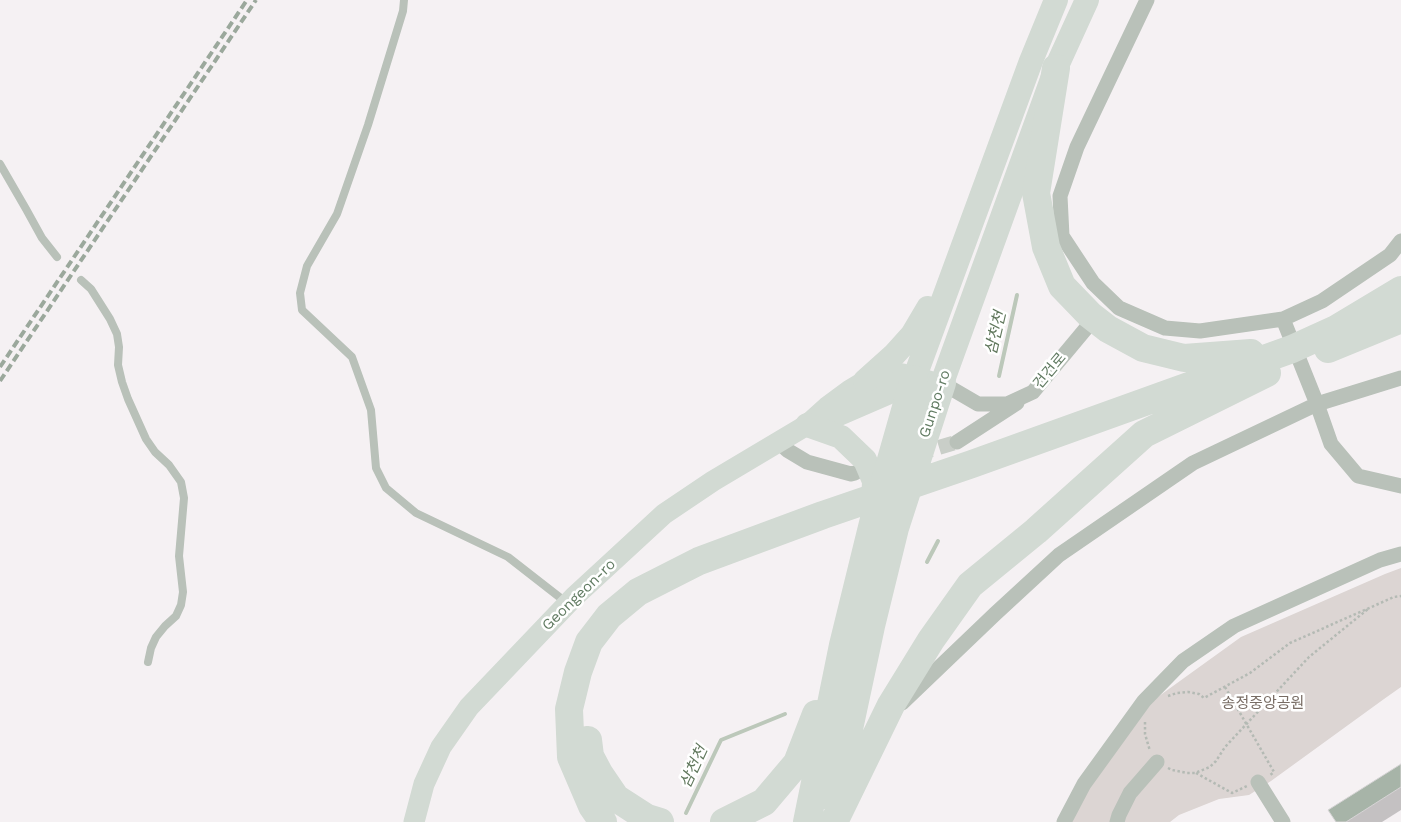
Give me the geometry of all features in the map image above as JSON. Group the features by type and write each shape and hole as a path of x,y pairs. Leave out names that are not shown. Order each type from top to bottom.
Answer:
{"highway":[{"path":"1056,68 1036,193 1046,247 1062,286 1103,314 1143,348 1184,358 1239,355 1278,359"},
{"path":"1340,336 1401,290"},
{"path":"603,822 592,806 571,757 569,709 578,672 589,642 609,616 638,592 698,561 825,523 1340,336 1401,319"},
{"path":"834,822 891,705 930,640 970,585 1043,525 1144,434 1278,359"},
{"name":"Gunpo-ro","path":"807,822 842,645 873,523 914,379"},
{"name":"Gunpo-ro","path":"829,822 871,626 895,528 942,383"},
{"path":"660,822 647,818 616,798 599,774 590,756 584,710 592,677 601,653 617,630 644,604 825,523"},
{"path":"724,822 764,802 797,763 842,645"}],"main road":[{"name":"Gunpo-ro","path":"914,379 1031,61 1056,0"},
{"name":"Gunpo-ro","path":"942,383 1056,68 1087,0"},
{"path":"865,380 894,355 912,335 934,296 945,295"},
{"name":"Geongeon-ro","path":"414,822 424,784 441,746 469,707 568,604 664,514 713,481 807,426 827,407 865,380 886,374 903,374 914,379"},
{"name":"Geongeon-ro","path":"807,426 826,421 893,392 914,379"},
{"name":"건건로","path":"914,379 942,383"},
{"path":"807,426 841,437 865,460 874,481 873,523"}],"street":[{"path":"1147,0 1077,147 1060,196 1062,236 1093,283 1103,314 1119,308 1165,328 1200,331 1283,319 1322,301 1390,256 1401,241"},
{"name":"건건로","path":"942,383 978,404 1007,404 1033,392 1103,314"},
{"path":"1283,319 1331,444 1358,476 1401,486"},
{"path":"883,722 1059,555 1193,463 1317,404 1401,378"},
{"path":"957,442 1033,392"},
{"path":"779,442 787,450 808,462 851,474 855,473"},
{"path":"1064,822 1084,784 1144,701 1183,661 1234,626 1380,560 1401,554"},
{"path":"1117,822 1130,794 1157,762"},
{"path":"1258,782 1283,822"}],"lane":[{"path":"404,0 403,12 368,125 337,214 307,266 300,293 302,310 352,357 371,410 376,468 386,488 416,513 508,556 568,604"},
{"path":"0,164 42,238 57,257"},
{"path":"81,280 91,289 118,334 118,365 128,399 146,439 181,482 184,498 179,556 183,592 181,604 176,616 156,638 151,648 148,662"}],"path":[{"path":"1166,697 1188,692 1199,694 1204,698 1250,673 1290,643 1401,596"},
{"path":"1145,721 1147,744 1157,762 1172,770 1187,773 1195,773 1210,766 1216,761 1225,747 1309,657 1368,609"},
{"path":"1195,773 1232,793 1258,782 1274,772 1225,686"}],"green space":[{"name":"송정중앙공원","path":"1401,568 1401,687 1249,795 1219,799 1179,815 1170,822 1070,822 1087,789 1148,704 1241,637"}],"building":[{"path":"1401,764 1401,787 1346,822 1336,822 1328,810"}],"waterway":[{"name":"삼천천","path":"999,376 1017,295"},
{"name":"삼천천","path":"927,562 938,541"},
{"name":"삼천천","path":"686,813 721,740 785,714"}],"tunnel":[{"path":"917,454 957,442"}],"railway":[{"path":"0,367 247,0"},
{"path":"0,381 256,0"}]}
